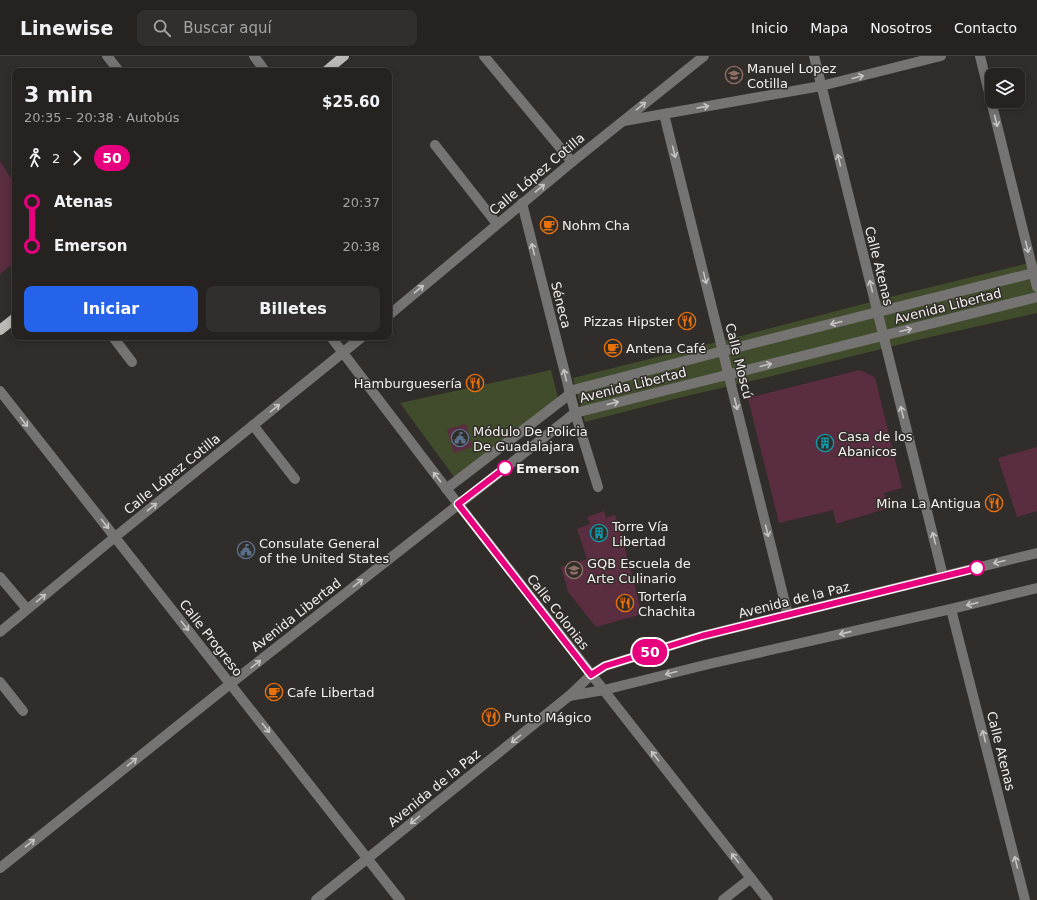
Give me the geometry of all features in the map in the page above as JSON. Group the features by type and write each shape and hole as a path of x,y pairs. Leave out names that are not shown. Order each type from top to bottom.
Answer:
{"main road":[{"path":"330,68 344,56"},
{"path":"0,330 12,320"}],"street":[{"path":"107,56 117,68"},
{"path":"254,56 263,68"},
{"path":"484,56 572,162"},
{"name":"Calle López Cotilla","path":"392,312 572,162 704,56"},
{"name":"Calle Atenas","path":"814,56 943,576"},
{"path":"622,122 821,86 941,56"},
{"path":"980,56 1035,273 1037,287"},
{"name":"Calle Moscú","path":"664,114 788,615"},
{"path":"435,145 497,224"},
{"name":"Séneca","path":"522,203 575,413 598,487"},
{"name":"Avenida Libertad","path":"570,393 723,351 1035,273"},
{"name":"Avenida Libertad","path":"0,868 230,684 575,413 1037,297"},
{"path":"114,340 132,362"},
{"name":"Calle Colonias","path":"333,340 446,489 768,900"},
{"name":"Calle López Cotilla","path":"0,632 358,340"},
{"name":"Calle Progreso","path":"0,391 400,900"},
{"path":"446,489 570,393"},
{"path":"253,425 295,479"},
{"name":"Avenida de la Paz","path":"316,900 568,696 591,675 605,666 702,636 1037,553"},
{"path":"0,578 27,609"},
{"name":"Avenida de la Paz","path":"568,696 604,690 709,664 1037,588"},
{"name":"Calle Atenas","path":"951,609 1025,900"},
{"path":"0,682 23,711"},
{"path":"723,900 751,878"}],"green space":[{"path":"1037,261 1037,313 930,337 585,422 573,378"},
{"path":"551,370 558,398 558,406 554,413 460,485 400,403"}],"building":[{"path":"0,161 12,180 12,264 0,274"},
{"name":"Casa de los Abanicos","path":"860,370 875,377 902,488 884,493 889,508 836,524 833,510 779,523 748,398"},
{"name":"Módulo De Policia De Guadalajara","path":"466,424 472,447 454,453 447,429"},
{"path":"1037,447 1037,511 1017,517 998,458"},
{"path":"604,511 606,518 615,515 642,614 596,627 568,592 561,567 587,559 577,529 590,524 587,517"}],"bus line":[{"name":"50","path":"505,468 458,504 591,675 605,666 702,636 977,568"}],"place":[{"name":"Manuel Lopez Cotilla","path":"734,75"},
{"name":"Nohm Cha","path":"549,225"},
{"name":"Pizzas Hipster","path":"687,321"},
{"name":"Antena Café","path":"613,348"},
{"name":"Hamburguesería","path":"475,383"},
{"name":"Módulo De Policia De Guadalajara","path":"460,438"},
{"name":"Casa de los Abanicos","path":"825,443"},
{"name":"Emerson","path":"505,468"},
{"name":"Mina La Antigua","path":"994,503"},
{"name":"Torre Vía Libertad","path":"599,533"},
{"name":"Consulate General of the United States","path":"246,550"},
{"name":"GQB Escuela de Arte Culinario","path":"574,570"},
{"name":"Tortería Chachita","path":"625,603"},
{"name":"Cafe Libertad","path":"274,692"},
{"name":"Punto Mágico","path":"491,717"}]}
